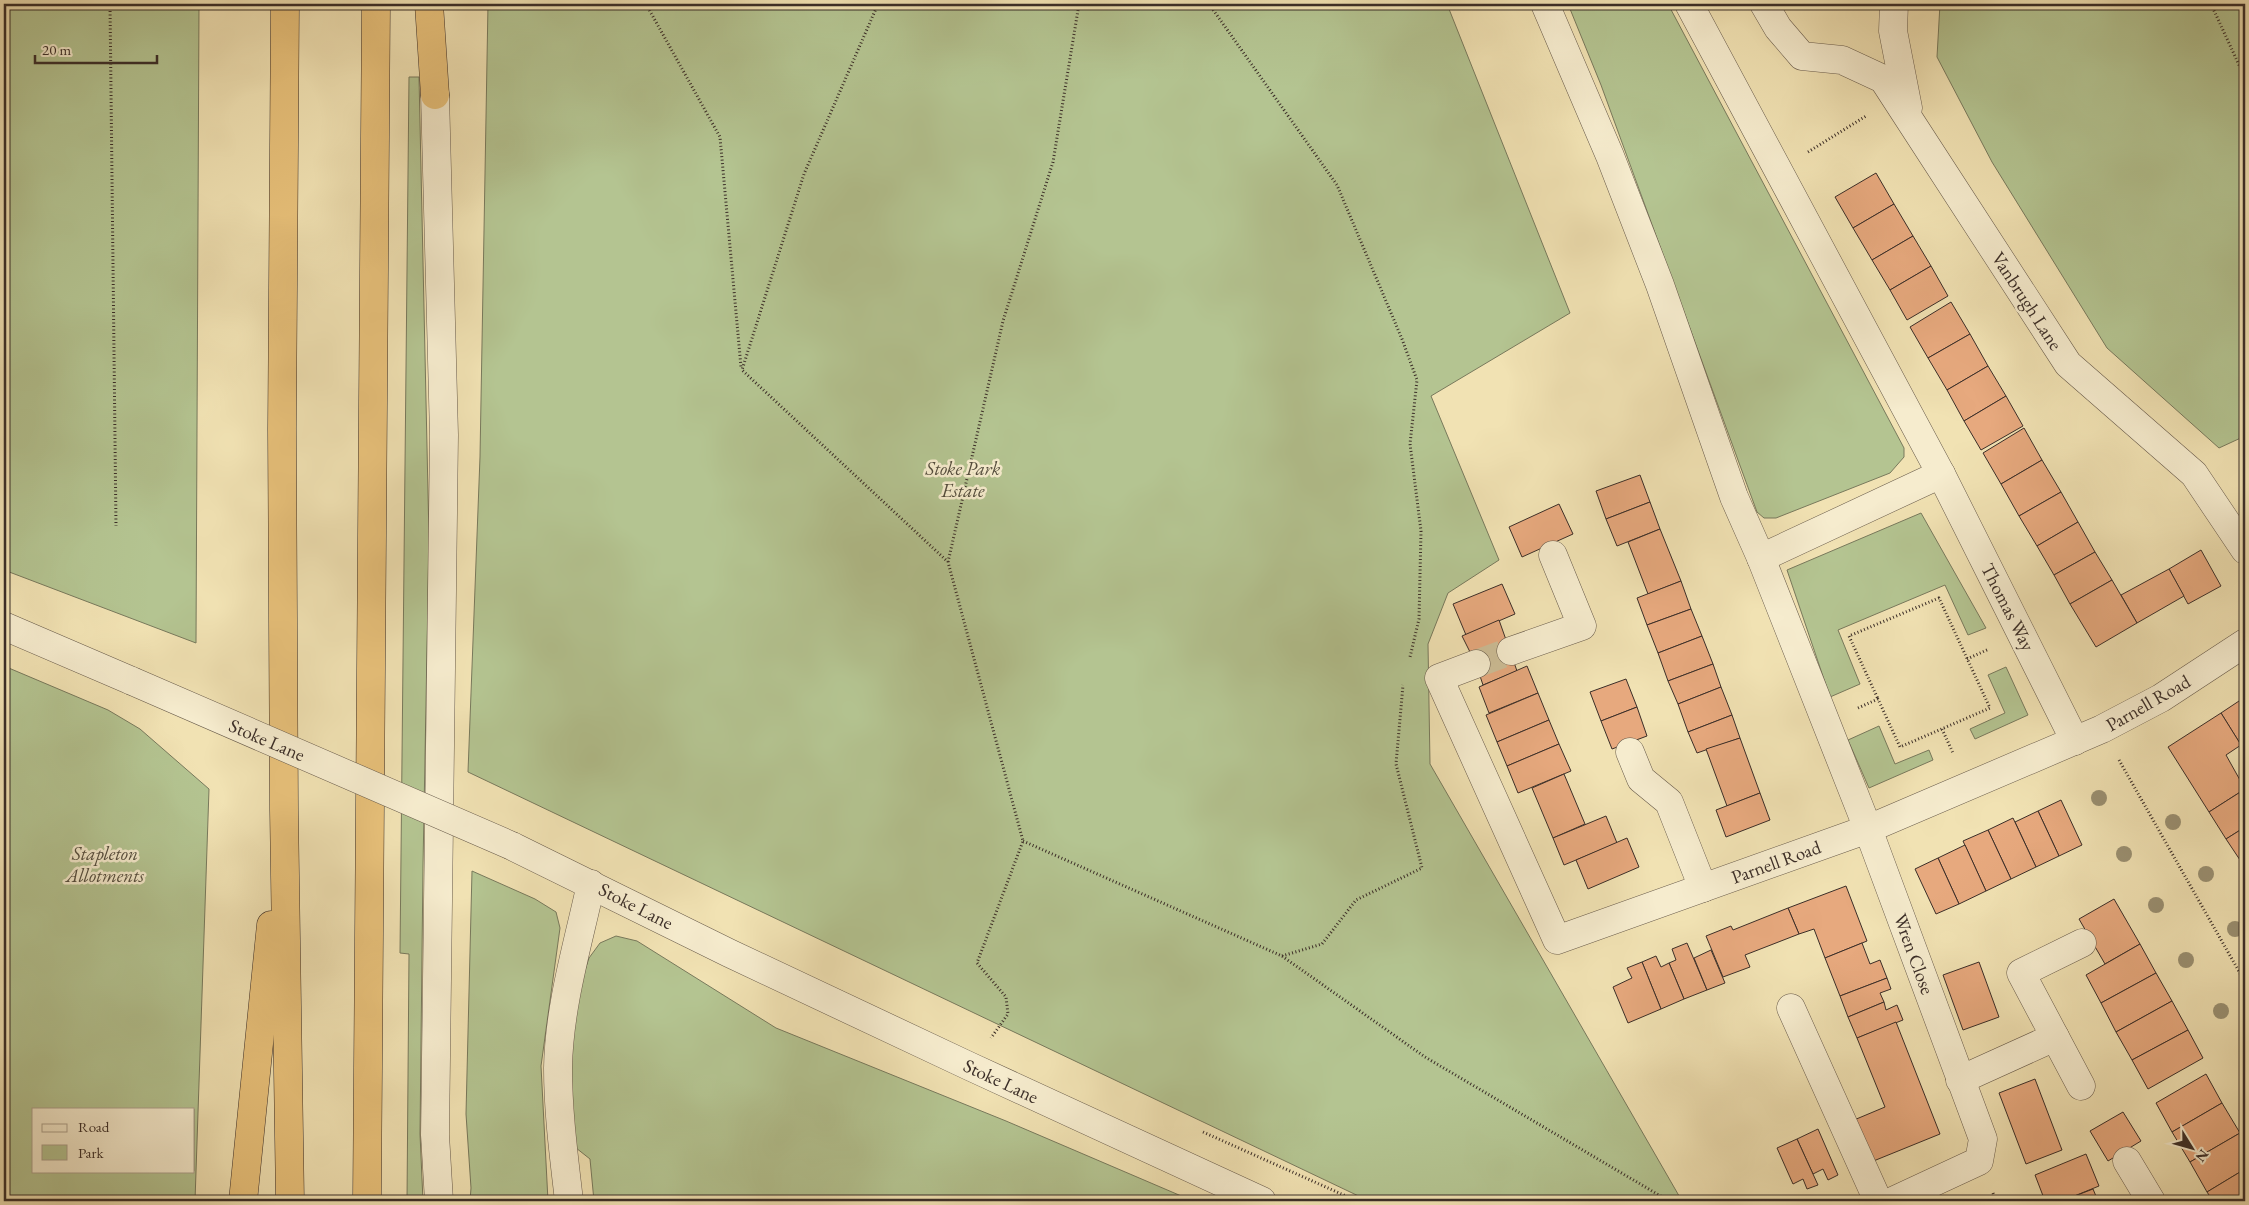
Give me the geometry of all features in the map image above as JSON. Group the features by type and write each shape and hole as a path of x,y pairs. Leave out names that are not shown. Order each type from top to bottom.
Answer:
{"highway":[{"path":"285,4 282,429 284,810 290,1201"},
{"path":"368,1201 376,4"},
{"path":"429,4 435,95"},
{"path":"243,1201 284,810"}],"street":[{"path":"1545,4 1610,156 1660,285 1734,497 1761,558 1868,829"},
{"name":"Thomas Way","path":"1690,4 1941,474 2075,741"},
{"path":"1764,4 1778,28 1802,56 1842,60 1883,79 1911,122"},
{"name":"Vanbrugh Lane","path":"1894,4 1893,31 1911,122 2068,364 2194,474 2245,550"},
{"path":"435,95 444,435 434,1135 439,1201"},
{"path":"1761,558 1941,474"},
{"path":"1511,651 1582,626 1553,555"},
{"name":"Stoke Lane","path":"4,626 512,846 729,953 1262,1201"},
{"name":"Parnell Road","path":"1476,664 1439,678 1557,940 1868,829 2075,741 2161,698 2245,643"},
{"path":"1630,752 1641,780 1669,802 1704,888"},
{"name":"Wren Close","path":"1868,829 1960,1080 1984,1140 1979,1161 1893,1201"},
{"path":"569,1201 561,1127 558,1066 565,1000 591,884"},
{"path":"2081,1086 2021,973 2082,943"},
{"path":"1791,1008 1878,1201"},
{"path":"1960,1080 2055,1037"},
{"path":"2127,1161 2151,1201"}],"path":[{"path":"110,4 116,526"},
{"path":"646,4 720,137 742,370 948,562"},
{"path":"742,370 804,174 878,4"},
{"path":"969,1066 1008,1014 1006,997 978,963 1024,841 948,562 1003,321 1053,162 1080,4"},
{"path":"1209,4 1337,186 1417,380 1410,444 1421,531 1419,619 1408,666"},
{"path":"2211,4 2245,78"},
{"path":"1779,169 1895,98"},
{"path":"1938,598 1990,708 1900,747 1878,700 1849,636 1938,598"},
{"path":"1282,956 1322,944 1356,900 1422,868 1396,764 1401,694 1405,675"},
{"path":"1826,722 1878,700"},
{"path":"2102,729 2245,982"},
{"path":"1024,841 1282,956 1425,1057 1669,1201"}],"green space":[{"path":"4,4 199,4 196,643 4,570"},
{"name":"Stoke Park Estate","path":"488,4 1447,4 1570,313 1431,396 1499,560 1448,593 1428,644 1430,764 1682,1201 1369,1201 468,772 480,457"},
{"path":"1568,4 1668,4 1904,448 1904,457 1890,473 1776,518 1764,518 1757,512 1601,85"},
{"path":"1940,4 2245,4 2245,436 2219,448 2107,348 1992,162 1937,57"},
{"path":"409,77 419,77 429,539 420,1134 423,1201 407,1201 409,954 400,953"},
{"path":"1921,513 1986,628 1968,635 1945,585 1838,630 1860,684 1830,697 1787,570"},
{"name":"Stapleton Allotments","path":"4,666 108,710 140,729 209,789 195,1201 4,1201"},
{"path":"2006,667 2028,715 1975,739 1970,729 2005,713 1988,675"},
{"path":"1879,726 1895,764 1929,750 1933,760 1869,788 1848,740"},
{"path":"472,871 535,899 556,912 560,928 541,1066 548,1201 470,1201 471,1188 466,1114"},
{"path":"616,936 637,941 776,1028 1006,1121 1193,1201 594,1201 590,1159 571,1144 567,1078 575,1001 589,958 600,943"}],"building":[{"path":"1876,173 1894,204 1853,228 1835,197"},
{"path":"1894,204 1913,236 1872,260 1853,228"},
{"path":"1913,236 1931,266 1890,290 1872,260"},
{"path":"1931,266 1948,296 1907,320 1890,290"},
{"path":"1951,302 1970,334 1928,358 1910,327"},
{"path":"1970,334 1988,366 1947,390 1928,358"},
{"path":"1988,366 2006,396 1964,421 1947,390"},
{"path":"2006,396 2023,426 1981,450 1964,421"},
{"path":"2024,428 2042,460 2001,484 1983,453"},
{"path":"2042,460 2061,492 2019,516 2001,484"},
{"path":"1640,475 1650,502 1606,519 1596,491"},
{"path":"2061,492 2078,522 2037,546 2019,516"},
{"path":"1650,502 1660,529 1617,546 1606,519"},
{"path":"1559,504 1573,534 1522,557 1509,527"},
{"path":"2078,522 2095,552 2054,575 2037,546"},
{"path":"1660,529 1681,581 1648,594 1628,542"},
{"path":"2201,550 2221,586 2188,604 2169,569"},
{"path":"2095,552 2112,580 2070,604 2054,575"},
{"path":"2169,569 2184,596 2137,623 2121,595"},
{"path":"2112,580 2137,623 2096,647 2070,604"},
{"path":"1681,581 1691,609 1647,625 1637,598"},
{"path":"1502,584 1515,614 1466,635 1453,604"},
{"path":"1691,609 1702,636 1658,653 1647,625"},
{"path":"1499,620 1517,671 1483,685 1476,664 1462,636"},
{"path":"1702,636 1713,664 1668,681 1658,653"},
{"path":"1713,664 1721,687 1678,704 1668,681"},
{"path":"1527,666 1538,693 1489,713 1479,687"},
{"path":"1626,679 1637,707 1601,721 1590,692"},
{"path":"1721,687 1732,715 1688,732 1678,704"},
{"path":"1538,693 1549,720 1497,742 1486,715"},
{"path":"2245,697 2245,742 2241,745 2221,713"},
{"path":"1637,707 1647,736 1612,749 1601,721"},
{"path":"2221,713 2241,745 2226,755 2245,789 2209,812 2168,747"},
{"path":"1732,715 1740,738 1697,753 1688,732"},
{"path":"1549,720 1559,744 1507,766 1497,742"},
{"path":"1740,738 1760,793 1727,806 1706,749"},
{"path":"1559,744 1571,771 1518,793 1507,766"},
{"path":"1564,774 1585,824 1553,838 1532,788"},
{"path":"2245,789 2245,827 2226,839 2209,812"},
{"path":"1760,793 1770,820 1726,837 1716,810"},
{"path":"2061,800 2082,845 2059,856 2038,811"},
{"path":"2038,811 2059,856 2036,867 2015,822"},
{"path":"1606,816 1617,843 1564,865 1553,838"},
{"path":"2013,818 2036,867 2011,879 1988,830"},
{"path":"2245,827 2245,865 2244,866 2226,839"},
{"path":"1988,830 2011,879 1986,891 1963,841"},
{"path":"1627,838 1639,867 1588,889 1576,860"},
{"path":"1965,845 1986,891 1959,904 1938,858"},
{"path":"1938,858 1959,904 1936,914 1915,869"},
{"path":"1846,886 1867,941 1825,958 1814,929 1799,934 1788,908"},
{"path":"2114,899 2140,944 2105,964 2079,919"},
{"path":"1788,908 1799,934 1745,955 1750,967 1723,977 1706,936 1731,926 1733,930"},
{"path":"1687,943 1707,990 1684,999 1669,963 1676,960 1672,949"},
{"path":"1862,943 1870,964 1880,960 1887,978 1840,996 1825,958"},
{"path":"2140,944 2156,973 2101,1003 2086,975"},
{"path":"1711,950 1725,983 1707,990 1694,958"},
{"path":"1656,956 1661,967 1669,963 1684,999 1661,1009 1642,962"},
{"path":"1642,962 1661,1009 1628,1023 1613,987 1632,978 1627,968"},
{"path":"1979,962 1999,1017 1963,1030 1943,975"},
{"path":"2156,973 2172,1001 2116,1032 2101,1003"},
{"path":"1887,978 1891,989 1880,993 1884,1002 1848,1017 1840,996"},
{"path":"2172,1001 2188,1030 2132,1060 2116,1032"},
{"path":"1884,1002 1886,1010 1897,1005 1903,1020 1857,1038 1848,1017"},
{"path":"1896,1022 1940,1134 1871,1162 1854,1120 1885,1107 1857,1038"},
{"path":"2188,1030 2203,1058 2148,1089 2132,1060"},
{"path":"2206,1074 2222,1103 2172,1132 2156,1103"},
{"path":"2035,1079 2062,1150 2026,1164 1999,1093"},
{"path":"2222,1103 2240,1133 2190,1162 2172,1132"},
{"path":"2123,1112 2141,1141 2108,1161 2090,1131"},
{"path":"1818,1129 1838,1175 1828,1180 1823,1169 1813,1174 1797,1139"},
{"path":"2240,1133 2245,1142 2245,1169 2207,1192 2190,1162"},
{"path":"1797,1139 1818,1185 1807,1189 1803,1179 1793,1184 1777,1148"},
{"path":"2086,1154 2099,1186 2062,1201 2045,1201 2035,1175"},
{"path":"2245,1169 2245,1201 2213,1201 2207,1192"},
{"path":"2093,1189 2098,1201 2062,1201"}],"tunnel":[{"path":"1476,664 1511,651"}]}
